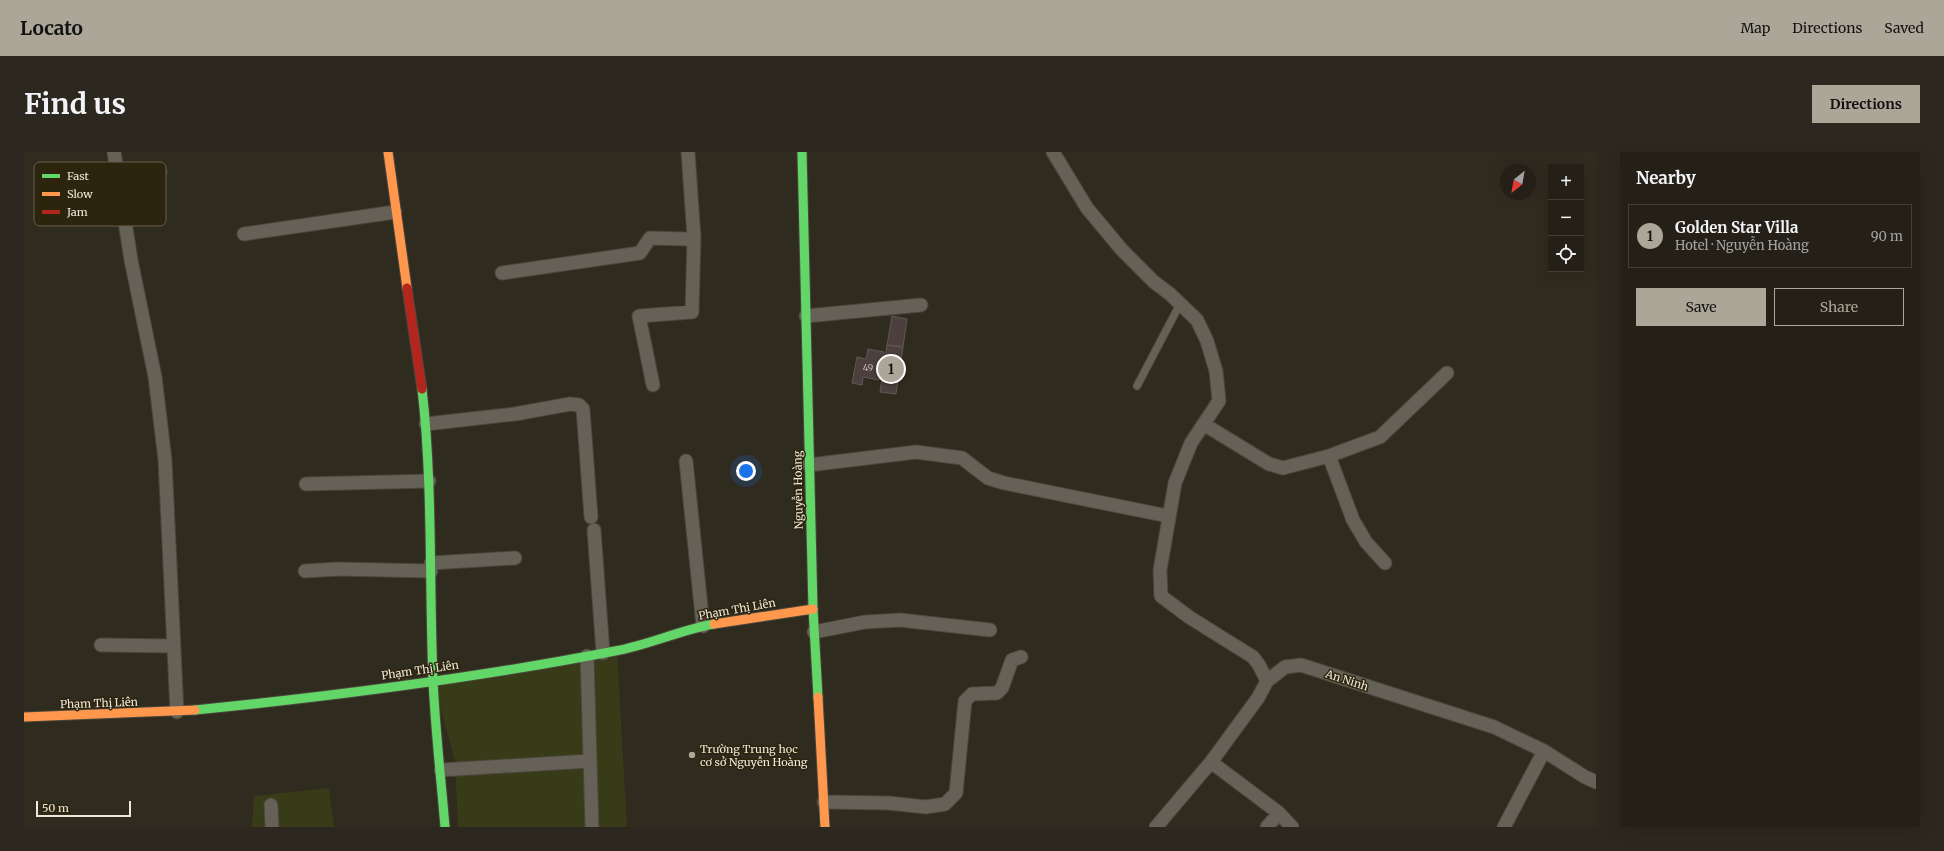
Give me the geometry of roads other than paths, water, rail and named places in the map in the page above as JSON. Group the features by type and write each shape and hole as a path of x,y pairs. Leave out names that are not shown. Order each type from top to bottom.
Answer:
{"street":[{"path":"114,152 116,162"},
{"path":"388,152 394,212 419,365 426,424 429,481 433,680 445,827"},
{"path":"653,385 639,316 692,312 694,237 688,152"},
{"name":"Nguyễn Hoàng","path":"802,152 813,608 825,827"},
{"path":"1053,152 1092,214 1122,250 1154,282 1197,320 1207,341 1216,371 1219,402 1205,425 1191,443 1175,483 1168,516 1160,570 1162,596 1189,617 1253,657 1260,664 1267,681"},
{"path":"244,234 394,212"},
{"path":"126,226 131,260 155,377 165,460 177,712"},
{"path":"502,273 640,253 650,238 686,239 694,237"},
{"path":"806,316 921,305"},
{"path":"1205,425 1277,468 1329,456 1380,437 1447,373"},
{"path":"426,424 515,414 570,404 579,406 583,409 591,517"},
{"path":"809,465 916,452 962,458 988,478 1004,483 1168,516"},
{"path":"1329,456 1353,520 1366,542 1386,564"},
{"path":"686,461 704,626"},
{"path":"306,484 429,481"},
{"path":"594,530 603,653"},
{"path":"305,570 431,567 515,558"},
{"name":"Phạm Thị Liên","path":"24,717 177,712 313,698 482,674 588,656 704,626 813,608"},
{"path":"814,632 865,622 900,620 990,630"},
{"path":"101,645 173,646"},
{"path":"588,656 592,827"},
{"path":"824,802 888,803 926,807 945,804 956,793 965,701 972,694 997,693 1002,688 1012,660 1021,657"},
{"name":"An Ninh","path":"1156,827 1211,762 1258,698 1267,681 1285,667 1301,665 1494,727 1544,751 1585,777 1596,782"},
{"path":"1504,827 1544,751"},
{"path":"441,770 590,761"},
{"path":"1211,762 1279,813 1292,827"},
{"path":"271,805 272,827"},
{"path":"1267,827 1279,813"}],"lane":[{"path":"1137,386 1180,304"}],"place":[{"name":"Golden Star Villa","path":"891,369"},
{"name":"Trường Trung học cơ sở Nguyễn Hoàng","path":"692,755"}]}
